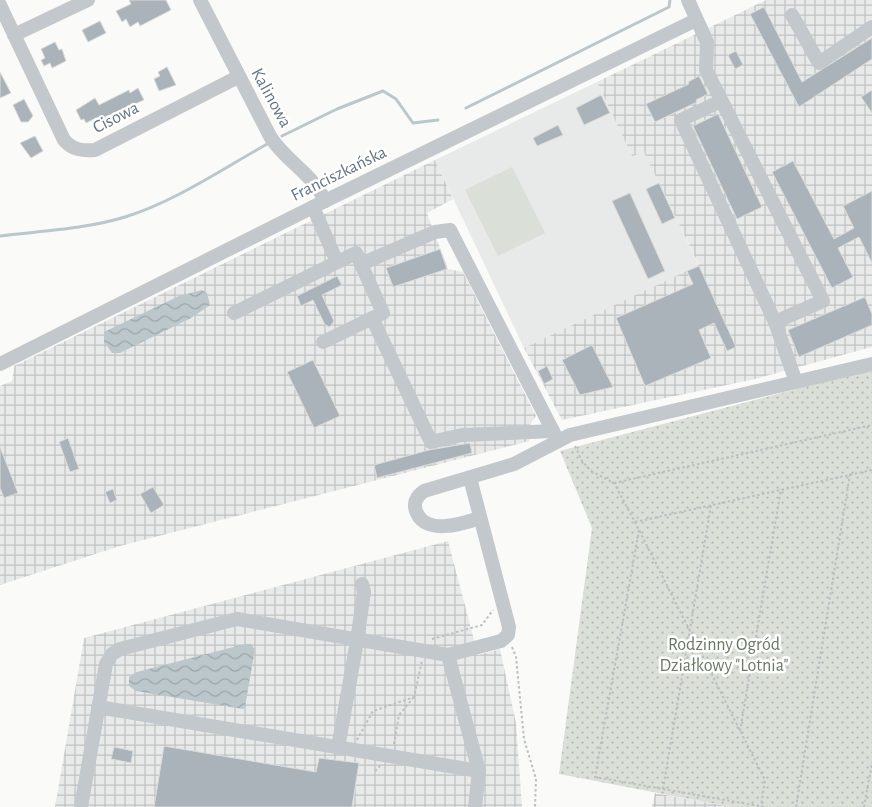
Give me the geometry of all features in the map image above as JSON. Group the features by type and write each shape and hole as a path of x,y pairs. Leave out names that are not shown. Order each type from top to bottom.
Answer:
{"street":[{"path":"14,35 88,0"},
{"name":"Kalinowa","path":"200,0 238,77 273,141 320,188 319,204 337,262"},
{"path":"693,2 696,20 707,42 706,70 823,300 775,322"},
{"name":"Cisowa","path":"0,5 64,140 71,147 83,150 96,150 238,77"},
{"path":"792,15 819,62 872,28"},
{"name":"Franciszkańska","path":"0,364 319,204 696,20"},
{"path":"721,101 681,120 775,322 796,382"},
{"path":"361,264 434,232 450,230 555,436"},
{"path":"234,313 356,253 382,313 323,342"},
{"path":"372,318 430,442 462,434 570,435 872,364"},
{"path":"480,518 445,526 423,521 417,512 417,496 424,491 514,464 555,436"},
{"path":"81,807 106,664 112,654 130,646 237,619 448,655 501,641 508,635 509,627 470,478"},
{"path":"344,749 356,640 364,592 362,584"},
{"path":"448,655 479,771 475,807"},
{"path":"98,707 479,771"}],"path":[{"path":"614,483 872,424"},
{"path":"576,447 582,461 591,471 614,483 635,522 765,780 761,806"},
{"path":"635,522 872,470"},
{"path":"796,807 850,474"},
{"path":"740,731 781,489"},
{"path":"663,789 711,505"},
{"path":"639,530 595,776 765,807"},
{"path":"375,771 389,757 394,744 399,715 414,697 426,641 482,625 502,598"},
{"path":"508,635 516,657 524,739 536,779 535,807"},
{"path":"344,749 373,711 414,697"},
{"path":"864,807 872,763"}],"shaded area":[{"path":"766,0 872,0 872,347 755,379 562,420 524,348 699,265 644,152 632,156 597,82"},
{"path":"597,82 632,156 644,151 699,266 524,348 435,160"},
{"path":"435,160 453,199 427,213 448,269 463,272 536,416 528,428 529,441 120,546 0,585 0,386 12,381 14,366"},
{"path":"448,541 478,655 500,649 516,723 522,807 55,807 84,638"},
{"path":"655,793 731,807 652,807"}],"green space":[{"path":"512,167 545,233 498,256 465,190"},
{"name":"Rodzinny Ogród Działkowy \"Lotnia\"","path":"872,369 872,807 731,807 559,774 592,528 560,451"}],"water":[{"path":"202,290 207,293 210,305 191,318 120,353 112,353 104,342 104,332 179,296"},
{"path":"250,644 255,649 245,707 243,709 136,691 129,686 129,677 137,672"}],"building":[{"path":"129,0 166,0 171,10 140,26 138,22 130,27 126,19 122,22 116,11 131,4"},
{"path":"764,7 802,82 872,38 872,59 799,107 750,14"},
{"path":"100,21 106,33 88,42 82,30"},
{"path":"55,42 59,50 62,49 66,61 52,68 50,63 44,66 41,60 45,58 41,49"},
{"path":"736,51 743,65 735,69 728,55"},
{"path":"167,67 176,85 159,91 154,79 160,76 158,72"},
{"path":"0,72 11,93 0,98"},
{"path":"699,76 708,94 696,100 697,102 655,122 646,104 689,84 688,82"},
{"path":"138,88 144,100 105,117 106,120 99,123 96,118 86,123 84,119 81,120 76,110 95,98 99,105 129,90 130,93"},
{"path":"872,90 872,113 861,97"},
{"path":"601,95 610,113 584,125 576,108"},
{"path":"24,99 33,116 28,122 21,122 13,105"},
{"path":"718,114 762,207 737,219 693,126"},
{"path":"558,125 563,135 537,146 533,138"},
{"path":"35,136 43,151 31,158 20,143"},
{"path":"793,161 834,239 854,228 843,206 872,191 872,263 859,237 838,248 853,277 832,288 772,172"},
{"path":"659,183 675,218 662,224 646,189"},
{"path":"630,193 665,271 648,279 612,201"},
{"path":"440,249 447,269 393,287 386,268"},
{"path":"699,266 736,347 727,351 714,323 699,330 711,358 645,386 616,318 693,284 687,271"},
{"path":"337,276 342,285 322,295 334,321 330,327 325,325 313,300 301,306 297,296"},
{"path":"865,297 872,314 872,325 799,357 788,330"},
{"path":"592,345 613,387 580,395 562,360"},
{"path":"313,360 340,416 314,428 287,372"},
{"path":"547,366 553,379 544,384 538,371"},
{"path":"68,438 79,469 70,472 59,442"},
{"path":"470,443 472,453 377,478 374,465 429,450"},
{"path":"0,447 18,493 4,498 0,488"},
{"path":"153,487 164,505 151,513 140,494"},
{"path":"113,489 117,500 110,503 105,492"},
{"path":"164,746 316,772 319,758 359,763 352,807 154,807"},
{"path":"114,747 133,751 131,763 111,759"}],"waterway":[{"path":"466,108 669,7 670,0"},
{"path":"282,136 337,109 383,91 396,99 413,123 438,120"},
{"path":"0,236 79,227 125,217 181,193 269,143"}]}
